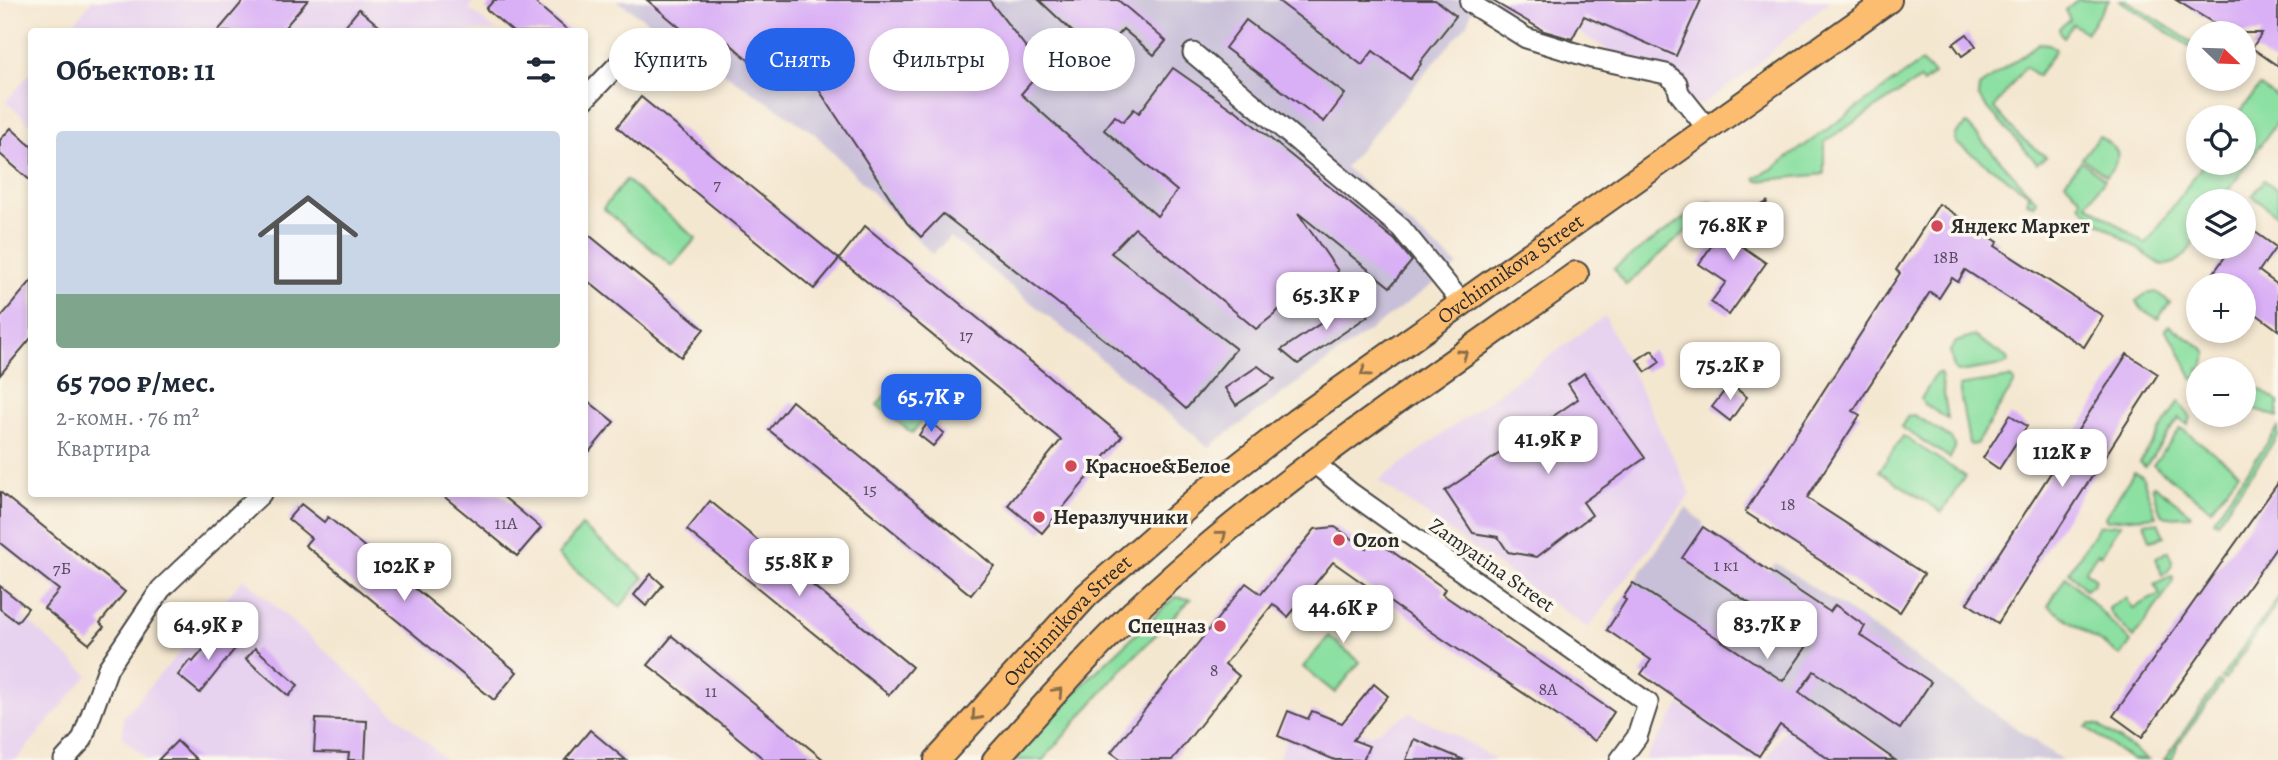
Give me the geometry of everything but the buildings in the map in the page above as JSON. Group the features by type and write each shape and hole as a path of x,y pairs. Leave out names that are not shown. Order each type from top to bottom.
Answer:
{"main road":[{"name":"Ovchinnikova Street","path":"937,760 1087,595 1206,491 1296,421 1889,0"},
{"name":"Ovchinnikova Street","path":"995,760 1117,628 1199,554 1313,462 1576,274"}],"street":[{"path":"1470,3 1526,38 1592,58 1666,74 1677,83 1679,93 1707,128"},
{"path":"1193,53 1401,228 1462,303"},
{"path":"588,96 609,74"},
{"name":"Zamyatina Street","path":"1313,462 1351,494 1648,703 1637,737 1619,760"},
{"path":"64,760 82,740 108,668 161,589 258,497"}],"shaded area":[{"path":"93,0 475,0 469,9 493,28 69,28"},
{"path":"616,0 1474,0 1468,23 1345,167 1458,266 1209,447 950,237 932,254 814,133 751,91 855,91 855,28 745,28 745,87 731,77 731,28 658,28"},
{"path":"1526,0 1830,0 1747,73 1699,106"},
{"path":"28,76 28,121 6,102"},
{"path":"1605,316 1691,494 1588,628 1378,481"},
{"path":"1686,508 1703,522 1703,527 1769,571 1776,563 2062,760 1900,760 1802,694 1759,756 1744,746 1681,703 1691,687 1607,630 1617,614 1615,612 1619,604"},
{"path":"244,578 446,760 148,760 123,738 123,717"},
{"path":"0,596 88,675 16,760 0,760"},
{"path":"1803,700 1895,760 1644,760 1680,705 1766,759"},
{"path":"1288,711 1308,719 1312,711 1370,735 1410,713 1466,741 1495,760 1278,760 1286,740 1278,736"}],"green space":[{"path":"2077,0 2109,0 2086,33 2073,24 2064,37 2059,28 2070,20 2065,10"},
{"path":"2119,0 2126,0 2186,38 2186,44"},
{"path":"2039,43 2049,44 2056,49 2038,76 2025,67 1994,108 2020,137 2046,157 2037,163 1978,97 1979,87"},
{"path":"1921,62 1934,74 1923,83 1920,79 1824,142 1824,174 1757,181 1755,178 1772,169"},
{"path":"2260,86 2278,98 2278,120 2256,151 2256,105 2245,105"},
{"path":"1967,124 2037,201 2034,205 2027,203 2029,194 1956,143 1955,135"},
{"path":"2099,136 2117,153 2116,162 2107,176 2082,158"},
{"path":"2081,161 2105,179 2087,204 2146,244 2195,175 2239,175 2229,189 2186,189 2186,253 2178,261 2166,265 2160,264 2093,218 2079,204 2082,200 2065,182"},
{"path":"626,180 696,238 672,266 603,208"},
{"path":"2264,180 2278,190 2278,215 2256,199 2256,191"},
{"path":"1707,202 1712,202 1683,234 1626,285 1614,268"},
{"path":"2156,292 2170,302 2158,319 2142,309 2136,301 2146,294"},
{"path":"2169,325 2186,337 2186,343 2195,343 2205,350 2206,357 2186,357 2186,365 2165,329"},
{"path":"1974,336 2007,358 2008,362 1958,372 1954,369 1950,351 1956,342"},
{"path":"1939,373 1948,419 1924,404 1921,399"},
{"path":"2010,378 2014,380 2014,384 1976,444 1971,445 1959,386"},
{"path":"897,380 932,409 912,433 877,405"},
{"path":"2260,389 2278,402 2278,417 2256,409 2256,391"},
{"path":"2179,401 2186,411 2186,423 2179,418 2145,467 2140,462"},
{"path":"1914,415 1951,438 1955,448 1950,458 1901,427 1908,416"},
{"path":"2181,428 2239,472 2211,509 2153,465"},
{"path":"2278,428 2278,436 2217,522 2213,520"},
{"path":"1903,436 1965,476 1942,512 1879,471"},
{"path":"2134,472 2142,476 2156,516 2106,520 2105,517"},
{"path":"2152,486 2191,514 2190,516 2166,517 2161,514"},
{"path":"2144,522 2158,523 2164,536 2150,540"},
{"path":"2121,524 2101,555 2098,553 2085,571 2096,579 2093,585 2085,589 2069,572 2099,526"},
{"path":"582,526 644,578 620,607 558,555"},
{"path":"2169,551 2171,565 2162,575 2156,558"},
{"path":"2066,576 2131,642 2121,656 2048,606"},
{"path":"2174,577 2173,582 2134,638 2110,613 2109,608 2126,598 2133,608 2160,594 2154,584"},
{"path":"1175,597 1191,599 1120,671 1043,760 1014,760 1087,680"},
{"path":"2278,598 2278,603 2224,680 2221,678"},
{"path":"1329,636 1360,662 1335,693 1303,667"},
{"path":"2219,681 2222,683 2177,746 2172,760 2164,760"},
{"path":"2091,724 2098,725 2148,760 2132,760 2086,727"}],"place":[{"name":"Яндекс Маркет","path":"1937,226"},
{"name":"Красное&Белое","path":"1071,466"},
{"name":"Неразлучники","path":"1039,517"},
{"name":"Ozon","path":"1339,540"},
{"name":"Спецназ","path":"1220,626"}]}
